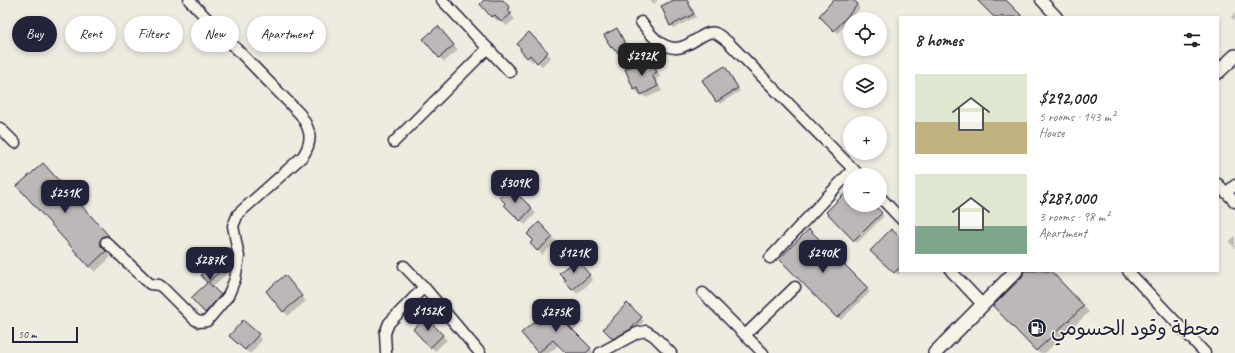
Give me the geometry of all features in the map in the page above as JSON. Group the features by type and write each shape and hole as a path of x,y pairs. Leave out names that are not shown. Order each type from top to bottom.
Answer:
{"street":[{"path":"106,242 150,284 163,288 194,319 198,322 207,321 228,296 235,279 240,256 233,226 238,214 303,156 308,148 310,137 308,126 300,114 189,0"},
{"path":"442,0 510,72"},
{"path":"1041,0 1056,16"},
{"path":"641,22 657,40 665,46 672,48 688,45 709,33 714,33 721,36 740,53 852,168"},
{"path":"394,142 488,48"},
{"path":"1219,71 1235,56"},
{"path":"0,128 15,143"},
{"path":"1226,193 1235,184"},
{"path":"770,258 843,185"},
{"path":"1219,185 1235,202"},
{"path":"887,204 899,217"},
{"path":"404,266 424,287 480,353"},
{"path":"951,272 982,304"},
{"path":"935,353 1015,272"},
{"path":"1129,272 1205,353"},
{"path":"386,353 385,333 389,323 424,287"},
{"path":"745,335 795,287"},
{"path":"703,293 763,353"},
{"path":"600,353 637,333 646,330 671,353"}],"building":[{"path":"484,0 503,0 510,8 508,10 511,14 501,22 495,15 491,17 480,4"},
{"path":"674,0 687,0 694,14 670,26 661,6"},
{"path":"833,0 853,0 858,4 851,12 843,12 843,21 834,31 819,16"},
{"path":"977,0 1006,0 1022,16 993,16"},
{"path":"438,26 454,45 439,58 423,39"},
{"path":"617,28 628,49 619,54 612,47 611,48 604,35"},
{"path":"529,32 548,52 537,63 530,55 527,58 517,44"},
{"path":"643,60 646,67 652,64 657,72 652,75 658,86 641,95 638,88 634,90 625,69"},
{"path":"725,66 738,88 716,102 702,80"},
{"path":"43,163 109,236 104,236 100,241 101,246 106,251 89,267 17,186"},
{"path":"510,187 532,208 520,221 504,205 505,203 499,197"},
{"path":"843,195 843,212 882,213 854,241 826,212"},
{"path":"539,222 553,237 537,251 530,243 533,240 527,234"},
{"path":"809,229 868,288 837,318 779,259"},
{"path":"891,229 899,236 899,268 894,273 870,251"},
{"path":"220,249 231,262 208,282 221,295 205,313 191,298 207,283 201,275 204,272 199,267"},
{"path":"576,259 590,275 572,290 564,281 566,280 559,273"},
{"name":"محطة وقود الحسومي","path":"1024,272 1052,272 1084,306 1036,351 993,306 1022,277"},
{"path":"285,275 302,296 283,312 266,291"},
{"path":"627,303 642,317 631,329 613,339 603,329"},
{"path":"553,306 562,317 572,309 579,316 568,325 591,348 586,353 566,353 553,340 538,353 521,333"},
{"path":"426,317 443,335 430,348 413,329"},
{"path":"243,320 259,334 245,350 229,336"}],"place":[{"name":"محطة وقود الحسومي","path":"1037,328"}]}
